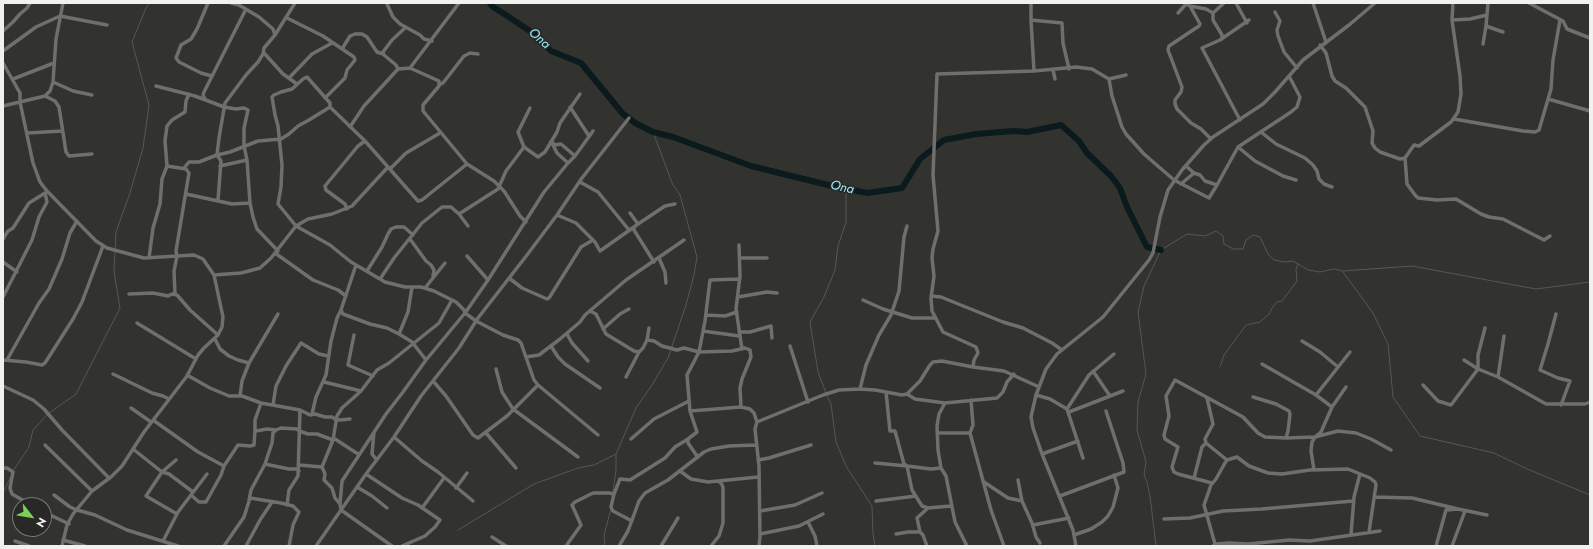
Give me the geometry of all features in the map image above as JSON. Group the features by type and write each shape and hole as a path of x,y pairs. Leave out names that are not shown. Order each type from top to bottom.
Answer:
{"street":[{"path":"3,31 28,8 30,3"},
{"path":"3,106 45,96 50,91 53,82 54,63 63,3"},
{"path":"208,3 197,29 191,39 181,45 176,58 179,62 201,73 212,76"},
{"path":"231,3 240,4 264,21 273,30 275,35"},
{"path":"218,200 221,161 218,155 224,107 246,75 258,62 264,53 264,48 287,18 295,3"},
{"path":"410,68 432,41 459,3"},
{"path":"1032,3 1031,20 1034,71"},
{"path":"1222,39 1222,36 1213,20 1213,13 1224,3"},
{"path":"1236,3 1248,22 1222,39 1202,48 1240,120"},
{"path":"1313,3 1326,42"},
{"path":"1076,546 1069,518 1042,454 1033,428 1031,417 1036,395 1050,363 1062,350 1104,317 1128,288 1153,253 1168,190 1186,166 1211,139 1263,104 1303,60 1320,45 1326,42 1375,3"},
{"path":"1453,3 1452,20 1459,64 1461,94 1458,112 1454,119 1419,146 1414,145 1405,158 1407,184 1418,198 1437,200 1456,199 1481,214 1503,219 1544,240 1550,236"},
{"path":"1482,44 1486,26 1488,3"},
{"path":"1529,3 1563,21 1567,29 1590,38"},
{"path":"387,4 393,17 405,28 424,39 432,41"},
{"path":"1178,13 1186,4 1206,9 1213,13"},
{"path":"1190,6 1198,17 1200,24 1170,45 1168,50 1182,87 1181,92 1175,100 1175,104 1177,109 1191,123 1201,129 1211,139"},
{"path":"206,100 203,95 246,9"},
{"path":"1275,12 1280,21 1277,30 1278,36 1284,52 1296,68"},
{"path":"1452,20 1470,19 1487,14"},
{"path":"3,51 36,27 60,16 107,25"},
{"path":"287,18 323,36 352,55 355,60 347,70 345,78 325,98"},
{"path":"1031,20 1062,22 1063,43 1069,69"},
{"path":"1454,119 1535,132 1539,130 1551,88 1554,47 1560,20"},
{"path":"1486,26 1503,32"},
{"path":"383,54 384,50 392,40 405,28"},
{"path":"342,49 350,36 362,34 367,37 377,52 383,54 396,65 398,69"},
{"path":"289,78 312,54 332,42"},
{"path":"1320,45 1326,53 1332,76 1365,107 1373,131 1372,143 1375,148 1380,152 1400,159 1405,158"},
{"path":"264,53 283,74 297,84"},
{"path":"478,54 470,53 464,56 422,107 423,111 467,164 488,176 499,185 520,216 526,222"},
{"path":"3,63 20,94 20,102 30,154 37,177 46,192 103,246 138,257 199,256 208,264 214,275 223,317 222,327 218,335 204,348 187,375 152,421 122,466 92,491 76,510 69,524 62,546"},
{"path":"13,80 54,63"},
{"path":"973,367 974,360 978,353 976,347 944,333 932,311 931,296 934,276 933,249 938,231 933,176 937,74 1034,71 1069,69 1076,67 1092,69 1109,79 1126,75"},
{"path":"350,127 364,106 398,69 410,68 439,81 439,85"},
{"path":"1052,70 1055,79"},
{"path":"1109,79 1112,96 1126,134 1144,154 1174,180 1209,198 1218,185 1238,147 1297,107 1300,97 1289,76"},
{"path":"467,164 419,201 364,141 330,107 330,103 307,77 292,89 274,95 272,98 278,126 282,171 278,204 296,226 330,245 356,265 385,282 405,287 425,288 434,291 461,306 465,313 476,321 503,335 518,340 534,380 538,386 598,435"},
{"path":"53,82 73,91 92,95"},
{"path":"156,86 189,94 224,107 236,109 244,108 248,110 244,128 244,146 247,160 250,203 258,230 277,252 313,280 338,290 346,296"},
{"path":"149,258 153,228 160,204 162,179 167,166 165,141 167,126 172,120 185,112 186,101 189,94"},
{"path":"530,108 518,132 524,147 538,157 545,152 557,132 560,123 580,94"},
{"path":"45,96 55,101 59,107 66,152 69,156 92,154"},
{"path":"1548,99 1590,111"},
{"path":"184,168 189,162 199,162 258,142 279,140 298,126 330,107"},
{"path":"570,107 589,136"},
{"path":"316,546 376,459 394,437 421,396 459,348 476,321 629,118"},
{"path":"392,546 341,510 340,504 342,481 374,431 426,360 465,313 526,222 544,192 575,156 593,131"},
{"path":"27,133 62,132"},
{"path":"1261,132 1276,144 1305,158 1317,171 1319,179 1324,184 1332,188"},
{"path":"214,275 254,271 265,264 277,252 296,226 308,219 332,214 352,206 389,168 406,153 440,133"},
{"path":"347,209 345,204 326,190 325,186 358,146 364,141"},
{"path":"551,141 555,145 561,144 575,156"},
{"path":"551,141 557,153 568,163"},
{"path":"459,214 498,189 506,171 524,147"},
{"path":"1238,147 1255,162 1283,176 1296,180"},
{"path":"220,166 247,160"},
{"path":"167,166 184,168 188,170 189,173 176,251 177,256 174,270 175,294 190,310 218,335"},
{"path":"1186,166 1200,175 1209,184 1218,185"},
{"path":"1181,184 1194,172"},
{"path":"580,182 598,192 630,230"},
{"path":"3,239 8,231 13,228 29,203 46,192"},
{"path":"3,297 17,272 47,202 46,192"},
{"path":"186,194 232,204 250,203"},
{"path":"557,215 576,224 593,240 600,250 649,215 665,206 675,204"},
{"path":"380,279 422,223 442,207 448,206 459,214 468,226"},
{"path":"630,213 638,224"},
{"path":"77,221 70,233 62,259 49,289 5,360 42,365 45,363 82,302 103,246"},
{"path":"367,271 392,229 396,226 404,227 413,235"},
{"path":"860,388 874,345 892,312 899,288 904,237 907,226"},
{"path":"634,227 645,250 654,262"},
{"path":"410,238 426,261 431,264 434,270 433,276"},
{"path":"509,278 522,288 545,298 549,298 581,248 593,240"},
{"path":"526,357 539,355 566,334 626,280 684,240"},
{"path":"739,245 740,279 737,312 742,349"},
{"path":"467,256 488,280"},
{"path":"659,258 665,272 666,283"},
{"path":"740,258 767,258"},
{"path":"3,262 17,272"},
{"path":"425,288 433,276 445,263"},
{"path":"312,414 316,397 324,382 328,356 337,318 356,265"},
{"path":"632,521 612,511 611,507 614,494 620,480 630,480 665,458 675,448 697,432 690,411 687,375 699,352 706,315 710,280 740,279"},
{"path":"399,334 408,312 412,287"},
{"path":"738,297 767,292 777,293"},
{"path":"129,294 153,293 168,296 175,294"},
{"path":"931,296 941,297 1003,322 1023,328 1062,350"},
{"path":"340,504 335,498 332,488 324,480 325,474 322,466 333,440 338,419 337,416 342,408 361,392 376,370 389,363 412,343 439,323 452,300"},
{"path":"863,300 892,312 912,318 936,318"},
{"path":"604,329 620,314 629,309"},
{"path":"341,310 343,314 388,328 399,334 412,343 426,360"},
{"path":"590,311 596,314 606,334 626,348 634,352 639,352"},
{"path":"706,315 725,316 737,312"},
{"path":"240,396 242,381 249,364 278,314"},
{"path":"1556,314 1540,370 1558,378 1570,381 1561,405"},
{"path":"137,323 196,359"},
{"path":"703,331 739,334 771,326 772,338"},
{"path":"626,377 647,340 649,328"},
{"path":"1423,385 1438,402 1451,405 1478,369 1478,355 1485,328"},
{"path":"566,334 576,349 588,360"},
{"path":"354,335 348,364 373,376"},
{"path":"1498,377 1504,336"},
{"path":"215,339 220,349 229,356 249,364"},
{"path":"647,340 654,341 660,345 672,349 678,350 684,348 699,352 747,349 751,354 740,388 741,407"},
{"path":"1302,341 1320,352 1338,367"},
{"path":"273,406 276,386 286,366 302,343 319,354 328,356"},
{"path":"551,346 558,357 565,364 600,388"},
{"path":"790,346 808,402"},
{"path":"1316,395 1350,352"},
{"path":"1068,411 1085,380 1093,371 1114,354"},
{"path":"907,394 920,381 933,362 942,360 973,367 990,368 1014,374 1039,387"},
{"path":"1464,360 1478,369 1498,377 1546,404 1585,404 1590,402"},
{"path":"1262,364 1316,395 1332,407"},
{"path":"496,369 502,392 514,409 578,457"},
{"path":"1093,371 1110,396"},
{"path":"113,374 152,393 169,399"},
{"path":"757,422 839,390 860,388 907,394 915,399 945,403 997,398 1003,392 1007,382 1014,374"},
{"path":"187,375 229,396 240,396 273,406 300,410 308,414 338,419 350,419"},
{"path":"1212,483 1174,472 1172,467 1178,447 1164,437 1169,416 1166,396 1176,380 1243,416 1262,435 1271,438 1315,437 1338,431 1356,433 1391,450"},
{"path":"433,381 446,396 476,438 486,433 538,386"},
{"path":"324,382 361,392"},
{"path":"3,386 33,400 44,409 62,430 109,478"},
{"path":"1314,470 1311,451 1312,442 1323,429 1326,417 1346,387"},
{"path":"1068,411 1123,390"},
{"path":"886,392 890,431 895,431 904,464 907,466 912,490 922,506 928,508 951,506"},
{"path":"1036,395 1050,399 1068,411 1083,458"},
{"path":"1253,397 1276,404 1289,411 1289,425 1286,438"},
{"path":"1194,478 1202,447 1206,443 1205,439 1213,424 1207,398"},
{"path":"972,400 973,425 970,433 998,532 1004,546"},
{"path":"631,439 654,420 689,401"},
{"path":"133,449 162,472 169,474 192,494 198,502 206,502 221,475 224,466 238,445 254,445 256,420 261,403"},
{"path":"945,403 939,414 937,434 941,468 946,476 955,522 967,546"},
{"path":"690,411 741,407 750,409 752,412 757,422 755,429 760,511 759,546"},
{"path":"131,408 198,452 224,466"},
{"path":"287,505 288,490 298,478 299,471 300,410"},
{"path":"1060,496 1124,472 1123,462 1106,411"},
{"path":"255,430 276,430 287,428 297,429 308,434 317,434 333,440 338,440 358,454"},
{"path":"224,546 244,517 252,490 265,464 272,443 273,433 276,430"},
{"path":"374,431 372,454 376,459"},
{"path":"486,433 516,468"},
{"path":"937,434 970,433"},
{"path":"394,437 473,501"},
{"path":"688,439 689,446 697,456"},
{"path":"1042,454 1078,441"},
{"path":"1206,443 1227,460"},
{"path":"619,546 626,536 639,501 645,493 668,480 697,456 711,449 729,446 756,445"},
{"path":"758,460 811,445"},
{"path":"45,446 92,491"},
{"path":"1369,532 1376,485 1375,482 1348,469 1314,470 1282,474 1268,473 1249,466 1239,458 1233,458 1227,460 1212,483 1204,505 1214,545 1229,543 1248,544 1278,541 1310,541 1380,531"},
{"path":"176,460 162,472 146,496 177,514"},
{"path":"265,464 296,469 299,471"},
{"path":"875,464 931,469 941,468"},
{"path":"299,465 322,466"},
{"path":"7,468 13,474 11,484 12,494 17,497"},
{"path":"680,470 691,479 708,482 758,477"},
{"path":"456,488 467,473"},
{"path":"163,541 177,514 207,474"},
{"path":"366,474 402,498 422,508 440,520 425,536 402,546"},
{"path":"1351,535 1353,500 1360,474"},
{"path":"1074,535 1091,529 1108,516 1113,507 1118,488 1114,475"},
{"path":"422,508 444,478"},
{"path":"711,546 719,536 723,523 723,488 718,480"},
{"path":"1018,480 1022,501 1033,525 1036,537 1040,543"},
{"path":"984,482 996,489 1005,497 1022,501"},
{"path":"357,487 372,496 387,508"},
{"path":"566,546 582,525 572,506 575,502 593,493 614,494"},
{"path":"760,511 795,505 822,493"},
{"path":"54,495 76,510 95,515 127,530 178,546"},
{"path":"876,501 916,496"},
{"path":"1374,497 1412,498 1487,515"},
{"path":"249,500 253,498 293,506 299,512 293,525 289,546"},
{"path":"1164,519 1190,518 1223,511 1262,509 1353,500"},
{"path":"246,546 272,502"},
{"path":"927,546 923,534 920,532 917,518 928,508"},
{"path":"1436,546 1446,510 1458,509"},
{"path":"1452,546 1458,525 1465,511"},
{"path":"760,534 799,526 824,514"},
{"path":"52,516 69,524"},
{"path":"661,546 678,518"},
{"path":"1033,525 1069,518"},
{"path":"808,522 815,536 817,546"},
{"path":"896,534 920,532"},
{"path":"492,537 506,546"},
{"path":"15,540 29,546"},
{"path":"63,540 85,546"},
{"path":"1278,541 1278,546"},
{"path":"1310,541 1310,546"},
{"path":"409,542 412,546"}],"waterway":[{"path":"49,413 76,394 120,308 114,271 116,232 130,193 143,148 149,105 132,42 146,8 150,3"},
{"name":"Ona","path":"490,3 492,6 533,33 551,51 581,63 623,114 637,124 653,132 673,137 751,166 828,185 867,193 902,188 920,159 944,140 976,134 1013,131 1027,132 1061,125 1079,141 1087,153 1111,176 1120,188 1127,207 1147,247 1161,250"},
{"path":"613,492 616,470 616,454 636,408 668,358 686,305 697,257 680,195 672,183 653,132"},
{"path":"826,393 818,372 810,322 824,297 835,270 838,246 846,222 846,189"},
{"path":"1156,546 1150,496 1144,475 1146,462 1137,430 1138,402 1146,374 1138,312 1144,286 1161,250 1187,234 1205,236 1216,231 1223,236 1224,244 1233,249 1243,249 1246,240 1253,235 1260,237 1268,254 1274,260 1285,262 1293,261 1308,270 1320,272 1334,269 1343,271 1412,266 1536,289 1590,282"},
{"path":"1220,367 1224,355 1246,325 1260,322 1270,313 1277,302 1282,301 1297,281 1296,269 1298,264"},
{"path":"1343,272 1373,313 1388,344 1393,397 1420,436 1494,453 1525,468 1590,495"},
{"path":"827,396 831,404 836,442 846,466 872,506 875,546"},
{"path":"13,471 29,447 33,430 47,415"},
{"path":"458,530 534,484 578,468 594,465 616,454"},
{"path":"3,493 11,476"},
{"path":"605,546 604,535 611,509"}]}
